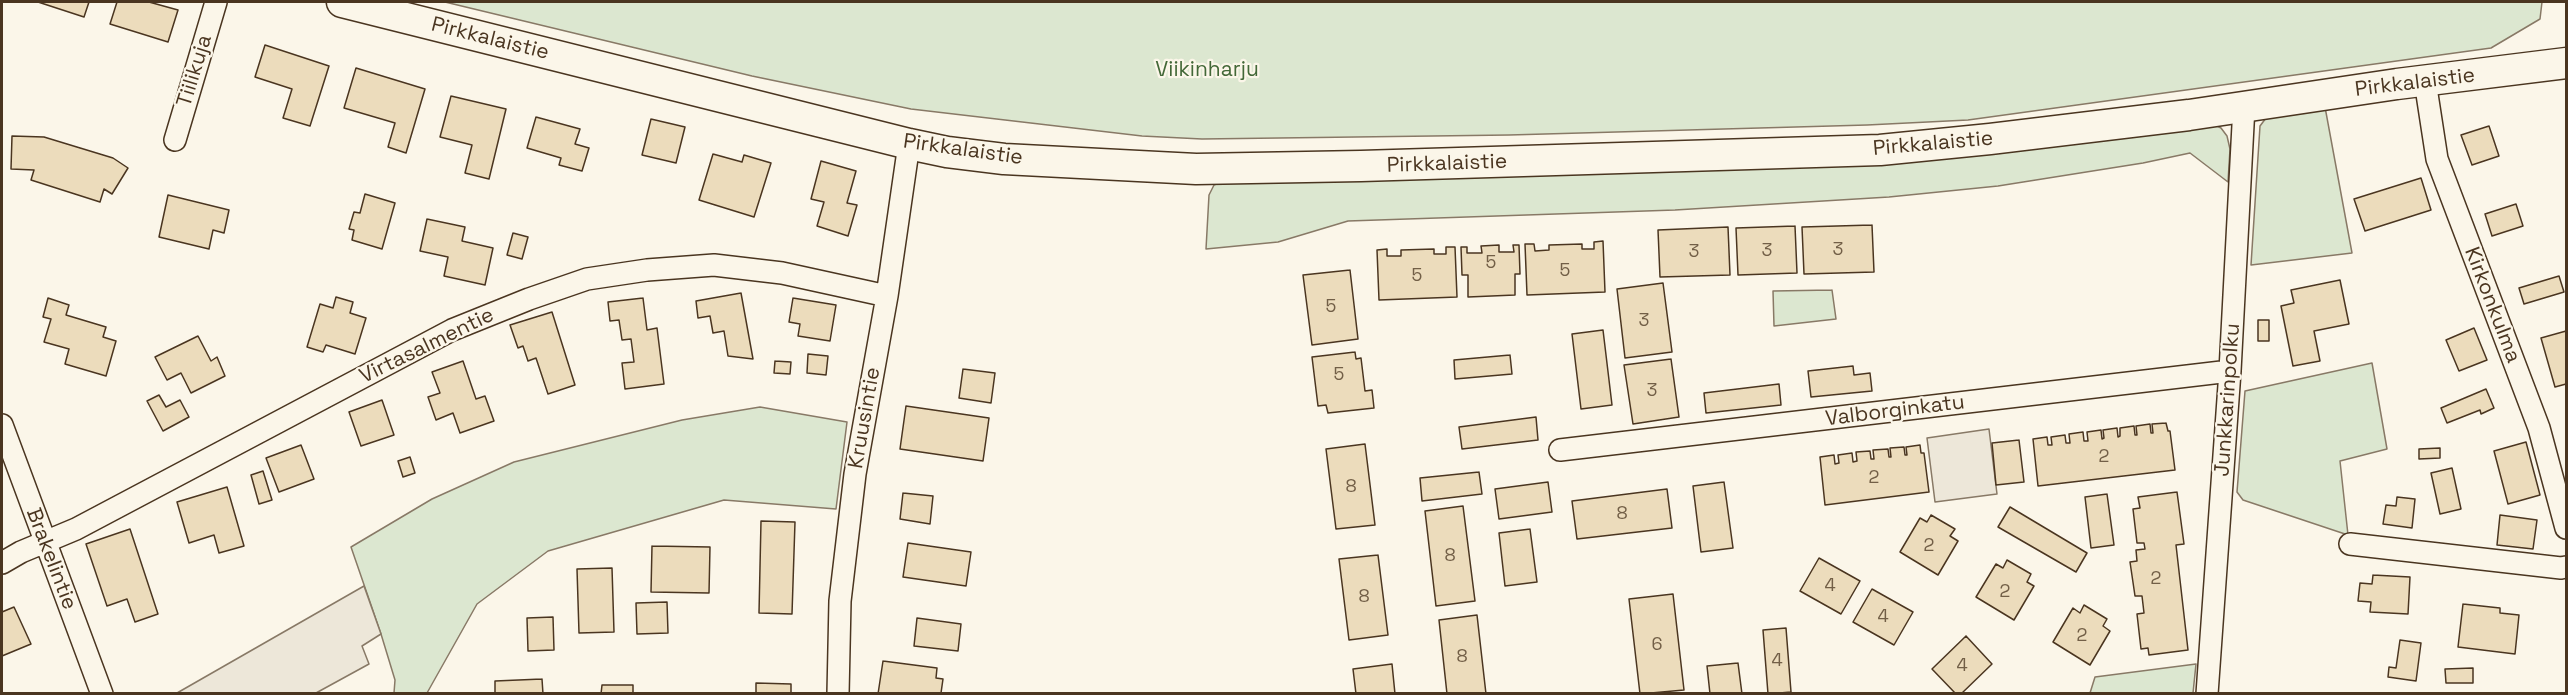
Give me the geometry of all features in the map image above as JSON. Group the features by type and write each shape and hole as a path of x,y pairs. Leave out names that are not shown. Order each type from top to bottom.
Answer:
{"street":[{"name":"Tiilikuja","path":"174,140 216,2"},
{"name":"Pirkkalaistie","path":"342,2 909,144 1004,159 1196,169 1880,150 1990,139 2566,63"},
{"name":"Kirkonkulma","path":"2426,81 2437,159 2539,428 2566,528"},
{"name":"Junkkarinpolku","path":"2207,693 2230,371 2244,106"},
{"name":"Kruusintie","path":"838,693 840,602 855,474 887,296 909,144"},
{"name":"Virtasalmentie","path":"2,563 21,552 76,529 452,330 587,279 647,270 714,265 782,273 887,296"},
{"name":"Valborginkatu","path":"1560,450 2230,371"},
{"name":"Brakelintie","path":"2,424 102,693"},
{"path":"2350,544 2566,567"}],"green space":[{"name":"Viikinharju","path":"445,2 2542,2 2540,19 2491,48 1968,120 1509,135 1202,139 1142,136 911,109 752,76"},
{"path":"2325,107 2352,253 2251,265 2260,126 2266,118"},
{"path":"2211,123 2221,128 2227,136 2230,149 2228,182 2190,153 2143,163 1998,186 1889,197 1675,210 1348,221 1278,242 1206,249 1209,195 1214,185 1221,182"},
{"path":"1832,290 1836,319 1774,326 1773,291"},
{"path":"2372,363 2387,449 2340,461 2348,535 2243,500 2237,492 2245,391"},
{"path":"760,407 847,422 836,509 724,500 548,551 477,604 427,693 394,693 395,680 351,547 432,499 514,462 682,420"},
{"path":"2196,664 2193,693 2090,693 2095,677"}],"shaded area":[{"path":"1989,429 1997,494 1935,502 1927,438"},
{"path":"364,586 381,634 362,646 369,664 316,693 177,693"}],"building":[{"path":"38,2 89,2 84,17"},
{"path":"117,2 149,2 178,10 168,42 110,24"},
{"path":"265,45 329,66 310,126 283,118 292,89 255,77"},
{"path":"356,68 425,89 406,153 388,147 395,123 344,108"},
{"path":"451,96 506,109 489,179 465,173 472,145 440,137"},
{"path":"536,117 580,129 575,144 589,148 582,171 559,165 561,158 527,148"},
{"path":"651,119 685,127 676,163 642,155"},
{"path":"2489,126 2499,156 2472,165 2461,135"},
{"path":"12,136 44,137 113,158 128,168 112,194 104,189 100,202 31,180 34,170 11,169"},
{"path":"713,154 742,162 744,155 771,163 754,217 699,200"},
{"path":"821,161 856,171 847,203 857,205 848,236 817,226 824,202 811,199"},
{"path":"2421,178 2431,210 2365,231 2354,199"},
{"path":"365,194 395,203 382,249 352,240 354,230 349,229 354,212 360,213"},
{"path":"168,195 229,210 224,233 213,230 209,249 159,237"},
{"path":"2516,204 2523,226 2492,236 2485,214"},
{"path":"427,219 465,227 462,241 493,248 485,285 444,276 448,257 420,251"},
{"path":"1872,225 1874,272 1804,274 1802,227"},
{"path":"1795,226 1797,273 1738,275 1736,228"},
{"path":"1728,227 1730,275 1660,277 1658,230"},
{"path":"513,233 528,237 522,259 507,255"},
{"path":"1603,241 1605,292 1527,295 1525,244 1534,244 1535,251 1549,250 1549,245 1582,244 1582,249 1594,249 1594,242"},
{"path":"1499,245 1499,252 1514,252 1513,245 1519,245 1520,274 1515,274 1515,295 1468,297 1468,275 1462,275 1461,247 1467,247 1467,253 1482,253 1481,246"},
{"path":"1446,247 1455,247 1457,297 1379,300 1377,250 1387,249 1387,256 1401,256 1401,250 1434,249 1434,254 1446,254"},
{"path":"1350,270 1358,339 1312,345 1303,275"},
{"path":"2559,276 2564,292 2524,304 2519,288"},
{"path":"2340,280 2349,324 2314,331 2320,361 2293,366 2281,306 2294,303 2291,290"},
{"path":"1663,283 1672,352 1625,358 1617,289"},
{"path":"741,293 753,359 728,356 724,331 713,333 710,316 698,318 696,301"},
{"path":"336,297 353,302 350,313 366,318 355,354 326,345 323,352 307,347 320,304 333,308"},
{"path":"48,298 69,305 66,315 106,327 103,337 116,341 106,376 65,364 69,349 44,342 51,319 43,317"},
{"path":"643,298 647,330 657,328 664,384 625,389 622,363 634,362 631,339 622,340 619,320 610,321 608,302"},
{"path":"793,298 836,305 830,341 798,336 800,324 789,322"},
{"path":"552,312 575,385 548,394 536,358 528,361 523,346 518,348 510,325"},
{"path":"2258,320 2269,320 2269,341 2258,341"},
{"path":"2474,328 2487,360 2459,371 2446,340"},
{"path":"1603,330 1612,405 1581,409 1572,334"},
{"path":"2566,331 2566,384 2555,387 2541,338"},
{"path":"198,336 211,361 217,357 225,376 191,393 181,373 167,380 155,357"},
{"path":"1355,352 1356,359 1361,358 1365,391 1372,390 1374,408 1328,413 1326,405 1318,406 1312,357"},
{"path":"808,354 828,356 826,375 807,373"},
{"path":"1510,355 1512,374 1455,379 1454,360"},
{"path":"1671,359 1679,417 1633,424 1624,365"},
{"path":"463,361 476,399 485,396 494,421 460,433 453,413 436,420 428,397 440,393 432,372"},
{"path":"775,361 791,362 790,374 774,373"},
{"path":"1853,366 1854,375 1870,373 1872,391 1811,397 1808,371"},
{"path":"963,369 995,373 991,403 959,398"},
{"path":"1779,384 1781,405 1706,413 1704,393"},
{"path":"2486,389 2494,408 2481,414 2480,410 2447,423 2441,408"},
{"path":"159,395 166,407 180,400 189,417 163,431 147,401"},
{"path":"382,400 394,435 361,446 349,412"},
{"path":"906,406 989,418 983,461 900,449"},
{"path":"1536,417 1538,440 1462,449 1459,427"},
{"path":"2166,423 2170,431 2175,470 2038,486 2033,439 2047,437 2048,445 2052,445 2051,437 2065,435 2066,443 2070,443 2069,434 2083,432 2084,441 2088,441 2087,432 2101,430 2102,439 2104,438 2103,430 2117,428 2118,437 2120,428 2134,426 2135,435 2137,435 2136,426 2150,424 2151,433 2153,433 2152,424"},
{"path":"2019,440 2024,482 1996,485 1992,443"},
{"path":"2526,442 2540,495 2508,504 2494,451"},
{"path":"1365,444 1375,525 1336,529 1326,449"},
{"path":"301,445 314,479 279,492 266,458"},
{"path":"1920,445 1921,453 1924,453 1929,492 1825,505 1820,457 1834,455 1835,464 1839,463 1838,455 1852,453 1853,462 1857,461 1856,452 1870,451 1871,459 1874,459 1873,450 1888,449 1889,457 1891,457 1890,448 1904,447 1905,455 1907,455 1906,447"},
{"path":"2440,448 2440,458 2419,459 2419,449"},
{"path":"410,457 415,473 403,477 398,461"},
{"path":"2452,468 2461,509 2440,514 2431,473"},
{"path":"263,471 272,500 259,504 251,475"},
{"path":"1479,472 1482,494 1422,501 1420,478"},
{"path":"1548,482 1552,512 1499,519 1495,489"},
{"path":"1724,482 1733,548 1701,552 1693,486"},
{"path":"227,487 244,546 219,553 214,535 189,543 177,502"},
{"path":"1667,489 1672,528 1577,539 1572,501"},
{"path":"2177,492 2184,544 2176,545 2188,650 2149,655 2148,648 2141,649 2137,614 2144,613 2142,596 2135,596 2130,562 2137,561 2136,550 2145,549 2144,543 2137,543 2133,509 2140,508 2138,497"},
{"path":"903,493 933,496 930,524 900,519"},
{"path":"2107,494 2114,545 2091,548 2085,497"},
{"path":"2397,497 2415,499 2412,528 2383,524 2386,505 2396,506"},
{"path":"1463,506 1475,601 1436,606 1425,511"},
{"path":"2010,507 2087,553 2076,572 1998,527"},
{"path":"1931,515 1955,529 1950,536 1958,541 1938,575 1900,552 1920,518 1927,522"},
{"path":"2500,515 2537,520 2533,549 2497,545"},
{"path":"761,521 795,522 792,614 759,613"},
{"path":"130,529 158,614 135,622 127,599 107,606 86,544"},
{"path":"1530,529 1537,582 1505,586 1499,533"},
{"path":"908,543 971,552 966,586 903,577"},
{"path":"652,546 710,547 709,593 651,592"},
{"path":"1378,555 1388,635 1349,640 1339,559"},
{"path":"1819,558 1860,581 1841,614 1800,591"},
{"path":"2007,560 2031,574 2027,582 2034,586 2014,620 1976,597 1996,564 2003,568"},
{"path":"612,568 614,632 579,633 577,569"},
{"path":"2373,575 2410,577 2408,614 2370,612 2371,602 2358,601 2360,583 2372,584"},
{"path":"1872,589 1913,612 1894,645 1853,622"},
{"path":"1673,594 1684,690 1640,694 1629,599"},
{"path":"667,602 668,633 637,634 636,603"},
{"path":"2463,604 2500,608 2500,613 2519,615 2515,654 2458,647"},
{"path":"2084,605 2107,619 2103,626 2110,631 2090,665 2053,642 2073,608 2080,613"},
{"path":"14,607 31,644 2,656 2,612"},
{"path":"1477,615 1486,694 1447,694 1439,620"},
{"path":"553,617 554,650 528,651 527,618"},
{"path":"917,618 961,624 958,651 914,646"},
{"path":"1786,628 1791,692 1768,694 1763,630"},
{"path":"1966,636 1992,664 1961,694 1956,694 1932,669"},
{"path":"2400,640 2421,643 2416,681 2388,677 2389,667 2396,668"},
{"path":"883,661 937,668 936,678 943,679 941,693 878,694"},
{"path":"1738,663 1742,694 1710,694 1707,666"},
{"path":"1392,664 1395,694 1356,694 1353,669"},
{"path":"2473,668 2473,683 2446,683 2445,669"},
{"path":"542,679 543,694 495,694 495,681"},
{"path":"756,683 791,684 791,694 756,694"},
{"path":"602,685 633,685 633,694 601,694"}]}
